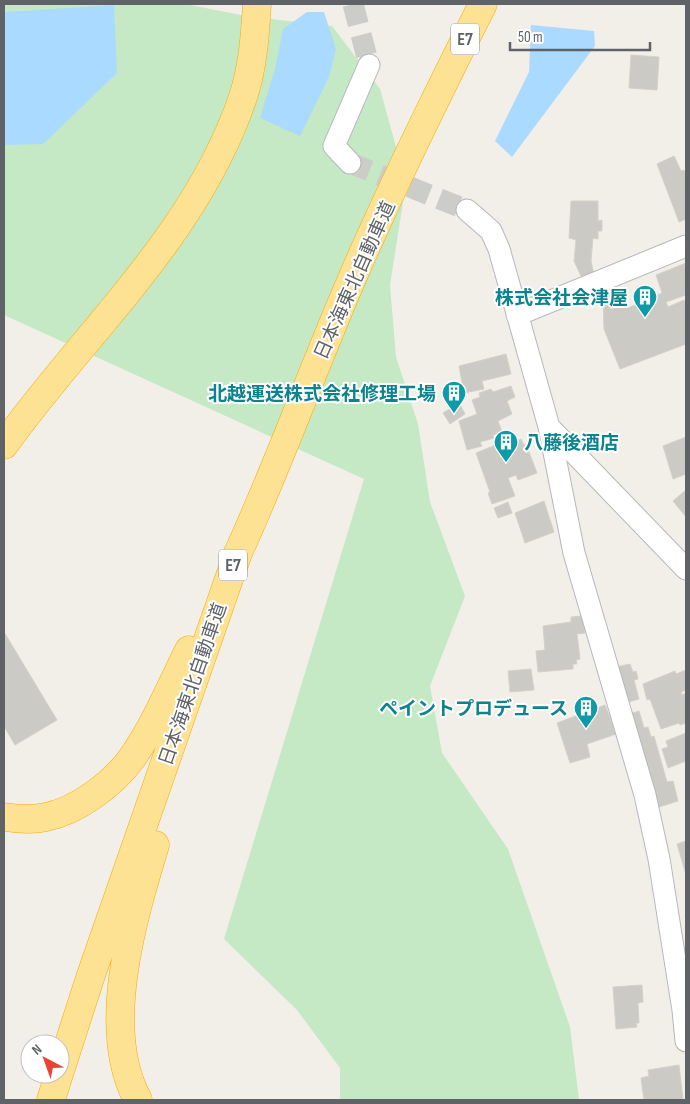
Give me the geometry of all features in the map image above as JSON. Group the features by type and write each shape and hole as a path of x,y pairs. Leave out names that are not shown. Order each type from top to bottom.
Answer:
{"highway":[{"path":"4,415 144,245 183,189 211,136 228,89 247,4"},
{"path":"4,445 160,252 198,194 225,144 244,96 254,50 257,4"},
{"name":"日本海東北自動車道","path":"70,1041 91,975 238,553 258,509 354,273 447,75 483,4"},
{"path":"138,1100 134,1093 125,1062 121,1032 122,991 128,945 146,874 175,775 258,509"},
{"path":"4,817 46,817 74,807 105,787 131,759 150,727 238,553"},
{"name":"日本海東北自動車道","path":"51,1100 56,1084"}],"street":[{"path":"350,163 334,146 369,65"},
{"path":"467,210 491,231 499,249 549,427 574,553 647,804 659,859 683,1010 686,1041"},
{"path":"517,316 686,246"},
{"path":"549,427 686,569"}],"green space":[{"path":"4,4 185,4 246,16 332,26 380,89 406,183 390,285 396,357 418,424 430,502 465,596 430,686 442,753 508,849 570,1027 579,1100 340,1100 340,1068 297,1010 224,939 364,479 4,315"}],"water":[{"path":"114,5 117,73 43,144 4,145 4,12"},
{"path":"307,12 324,12 336,49 329,77 300,136 260,118 275,69 283,29"},
{"path":"531,25 594,31 595,46 512,157 495,141 529,72"}],"building":[{"path":"631,55 659,57 657,90 629,88"},
{"path":"674,156 681,171 684,170 686,175 686,219 679,222 657,164"},
{"path":"571,201 598,201 598,221 602,220 602,231 598,231 598,239 593,238 591,261 594,275 581,276 574,261 576,240 569,238"},
{"name":"株式会社会津屋","path":"686,263 686,295 666,302 668,307 684,300 686,305 686,344 620,369 604,329 603,297 621,289 628,308 662,293 656,275"},
{"path":"506,354 511,374 482,381 484,389 464,393 459,366"},
{"path":"511,386 515,397 507,401 512,414 498,421 502,432 493,435 494,438 480,442 482,446 467,450 459,421 477,414 472,400 480,397 479,393 491,389 493,392"},
{"name":"北越運送株式会社修理工場","path":"459,403 465,414 450,424 443,413"},
{"name":"八藤後酒店","path":"515,437 517,441 521,439 524,445 526,444 537,473 518,480 516,475 508,478 515,496 492,504 488,493 490,492 476,453"},
{"path":"686,437 686,474 673,479 663,446"},
{"path":"686,490 686,517 673,501"},
{"path":"544,501 554,532 525,543 515,513"},
{"path":"508,502 512,513 498,518 494,508"},
{"path":"582,616 585,633 577,634 580,659 576,660 577,664 573,664 573,669 538,672 536,651 545,650 543,626 571,622 571,617"},
{"path":"4,632 57,720 15,745 4,726"},
{"path":"630,664 633,672 636,671 638,679 634,680 639,699 625,703 616,667"},
{"path":"531,669 534,690 510,692 508,671"},
{"path":"686,670 686,690 681,692 682,695 686,693 686,723 680,725 679,723 661,729 650,699 647,700 643,684 675,671 676,674"},
{"name":"ペイントプロデュース","path":"605,705 616,734 587,744 590,757 570,763 557,723"},
{"path":"639,711 644,728 648,727 651,737 654,736 667,782 673,781 678,801 656,808 630,714"},
{"path":"686,733 686,761 668,768 662,749 668,747 666,741"},
{"path":"686,841 686,875 677,844"},
{"path":"642,985 643,1002 638,1003 639,1023 636,1023 637,1027 616,1029 613,987"},
{"path":"679,1065 683,1100 644,1100 641,1078 649,1076 648,1070"}],"tunnel":[{"path":"353,4 369,65"},
{"path":"350,163 467,210"}],"place":[{"name":"株式会社会津屋","path":"645,318"},
{"name":"北越運送株式会社修理工場","path":"454,414"},
{"name":"八藤後酒店","path":"506,463"},
{"name":"ペイントプロデュース","path":"586,729"}]}
